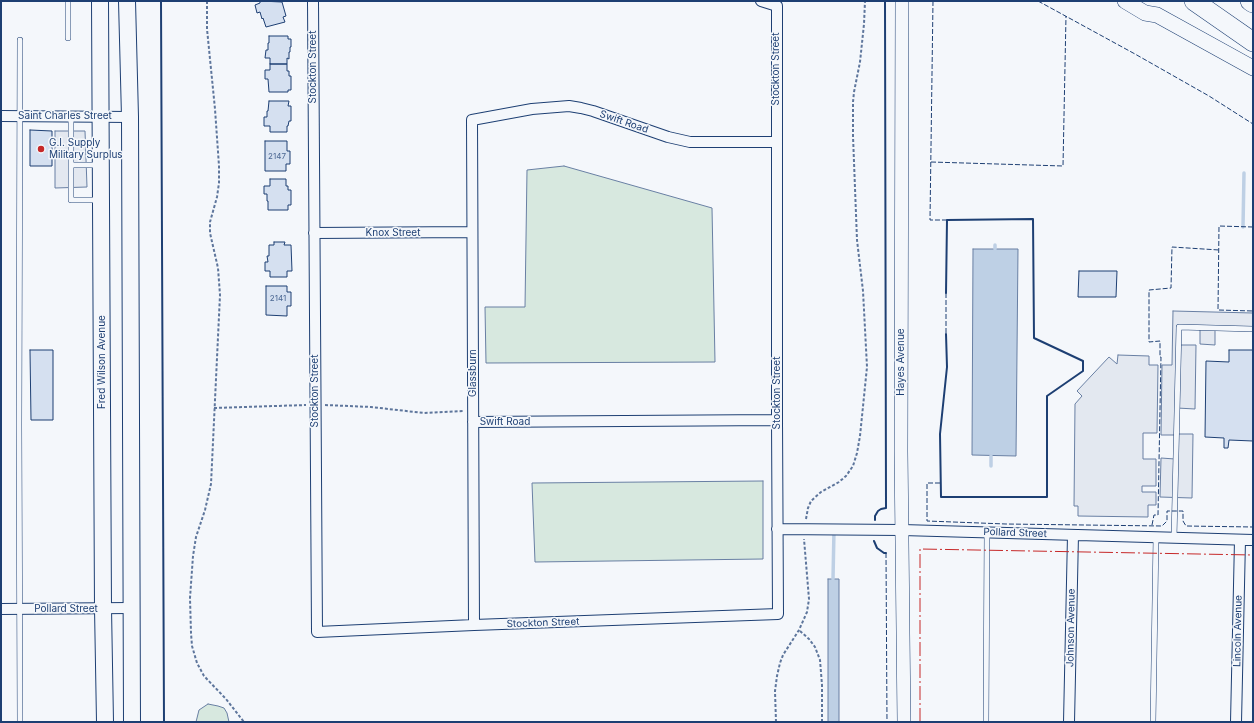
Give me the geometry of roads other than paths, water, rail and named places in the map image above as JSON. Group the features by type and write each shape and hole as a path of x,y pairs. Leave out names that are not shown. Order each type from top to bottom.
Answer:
{"highway":[{"path":"1194,1 1253,42"},
{"path":"1204,1 1253,27"}],"main road":[{"name":"Fred Wilson Avenue","path":"100,1 103,608 105,722"},
{"path":"127,1 130,117 132,722"},
{"path":"1125,1 1145,13 1157,15"},
{"path":"1142,1 1157,15 1253,68"}],"street":[{"name":"Stockton Street","path":"313,1 316,632 778,614 776,142 777,6 761,1"},
{"name":"Hayes Avenue","path":"902,1 901,451 904,722"},
{"name":"Swift Road","path":"472,120 532,109 568,106 593,111 668,137 690,142 776,142"},
{"name":"Saint Charles Street","path":"1,116 130,117"},
{"name":"Glassburn","path":"472,120 474,625"},
{"name":"Knox Street","path":"314,233 472,232"},
{"name":"Swift Road","path":"473,422 777,420"},
{"name":"Pollard Street","path":"777,529 902,530 1253,540"},
{"name":"Johnson Avenue","path":"1069,722 1073,535"},
{"name":"Lincoln Avenue","path":"1236,722 1240,540"},
{"name":"Pollard Street","path":"1,609 132,608"}],"lane":[{"path":"68,1 68,38"},
{"path":"20,40 20,722"},
{"path":"71,116 71,200 101,200"},
{"path":"71,165 101,165"},
{"path":"1174,538 1179,327 1253,329"},
{"path":"986,722 987,532"},
{"path":"1153,722 1156,537"}],"water":[{"path":"973,249 1018,249 1016,456 972,455"},
{"path":"828,579 839,579 839,722 828,722"}],"waterway":[{"path":"1243,227 1244,173"},
{"path":"991,456 991,466"},
{"path":"833,579 834,530"}],"place":[{"name":"G.I. Supply Military Surplus","path":"41,149"}]}
